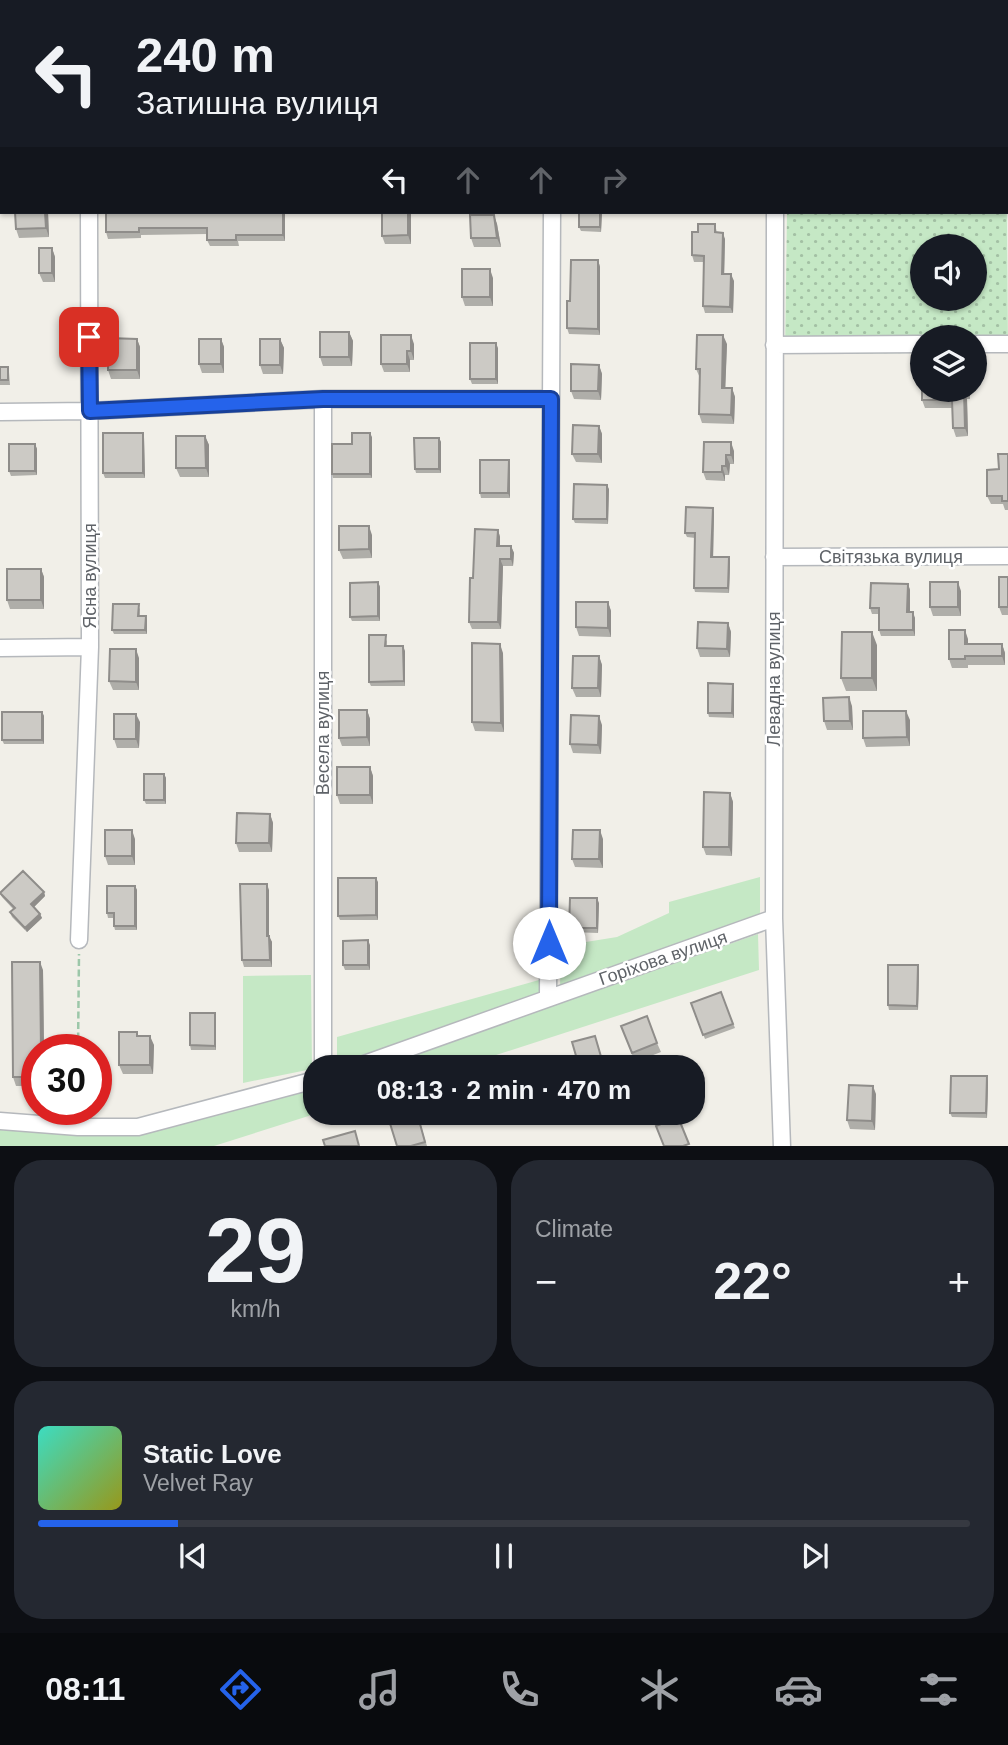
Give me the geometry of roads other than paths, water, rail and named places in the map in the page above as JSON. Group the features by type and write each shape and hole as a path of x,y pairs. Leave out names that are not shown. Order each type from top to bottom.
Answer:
{"street":[{"name":"Ясна вулиця","path":"79,940 90,647 89,214"},
{"path":"548,998 552,214"},
{"name":"Левадна вулиця","path":"775,214 774,919 782,1146"},
{"path":"774,345 910,344"},
{"path":"987,344 1008,344"},
{"path":"0,412 90,411 323,399 551,399"},
{"name":"Весела вулиця","path":"323,399 323,1055"},
{"name":"Світязька вулиця","path":"774,558 1008,556"},
{"path":"0,648 90,647"},
{"name":"Горіхова вулиця","path":"390,1055 774,919"},
{"path":"0,1121 78,1127 138,1127 303,1083"}]}
